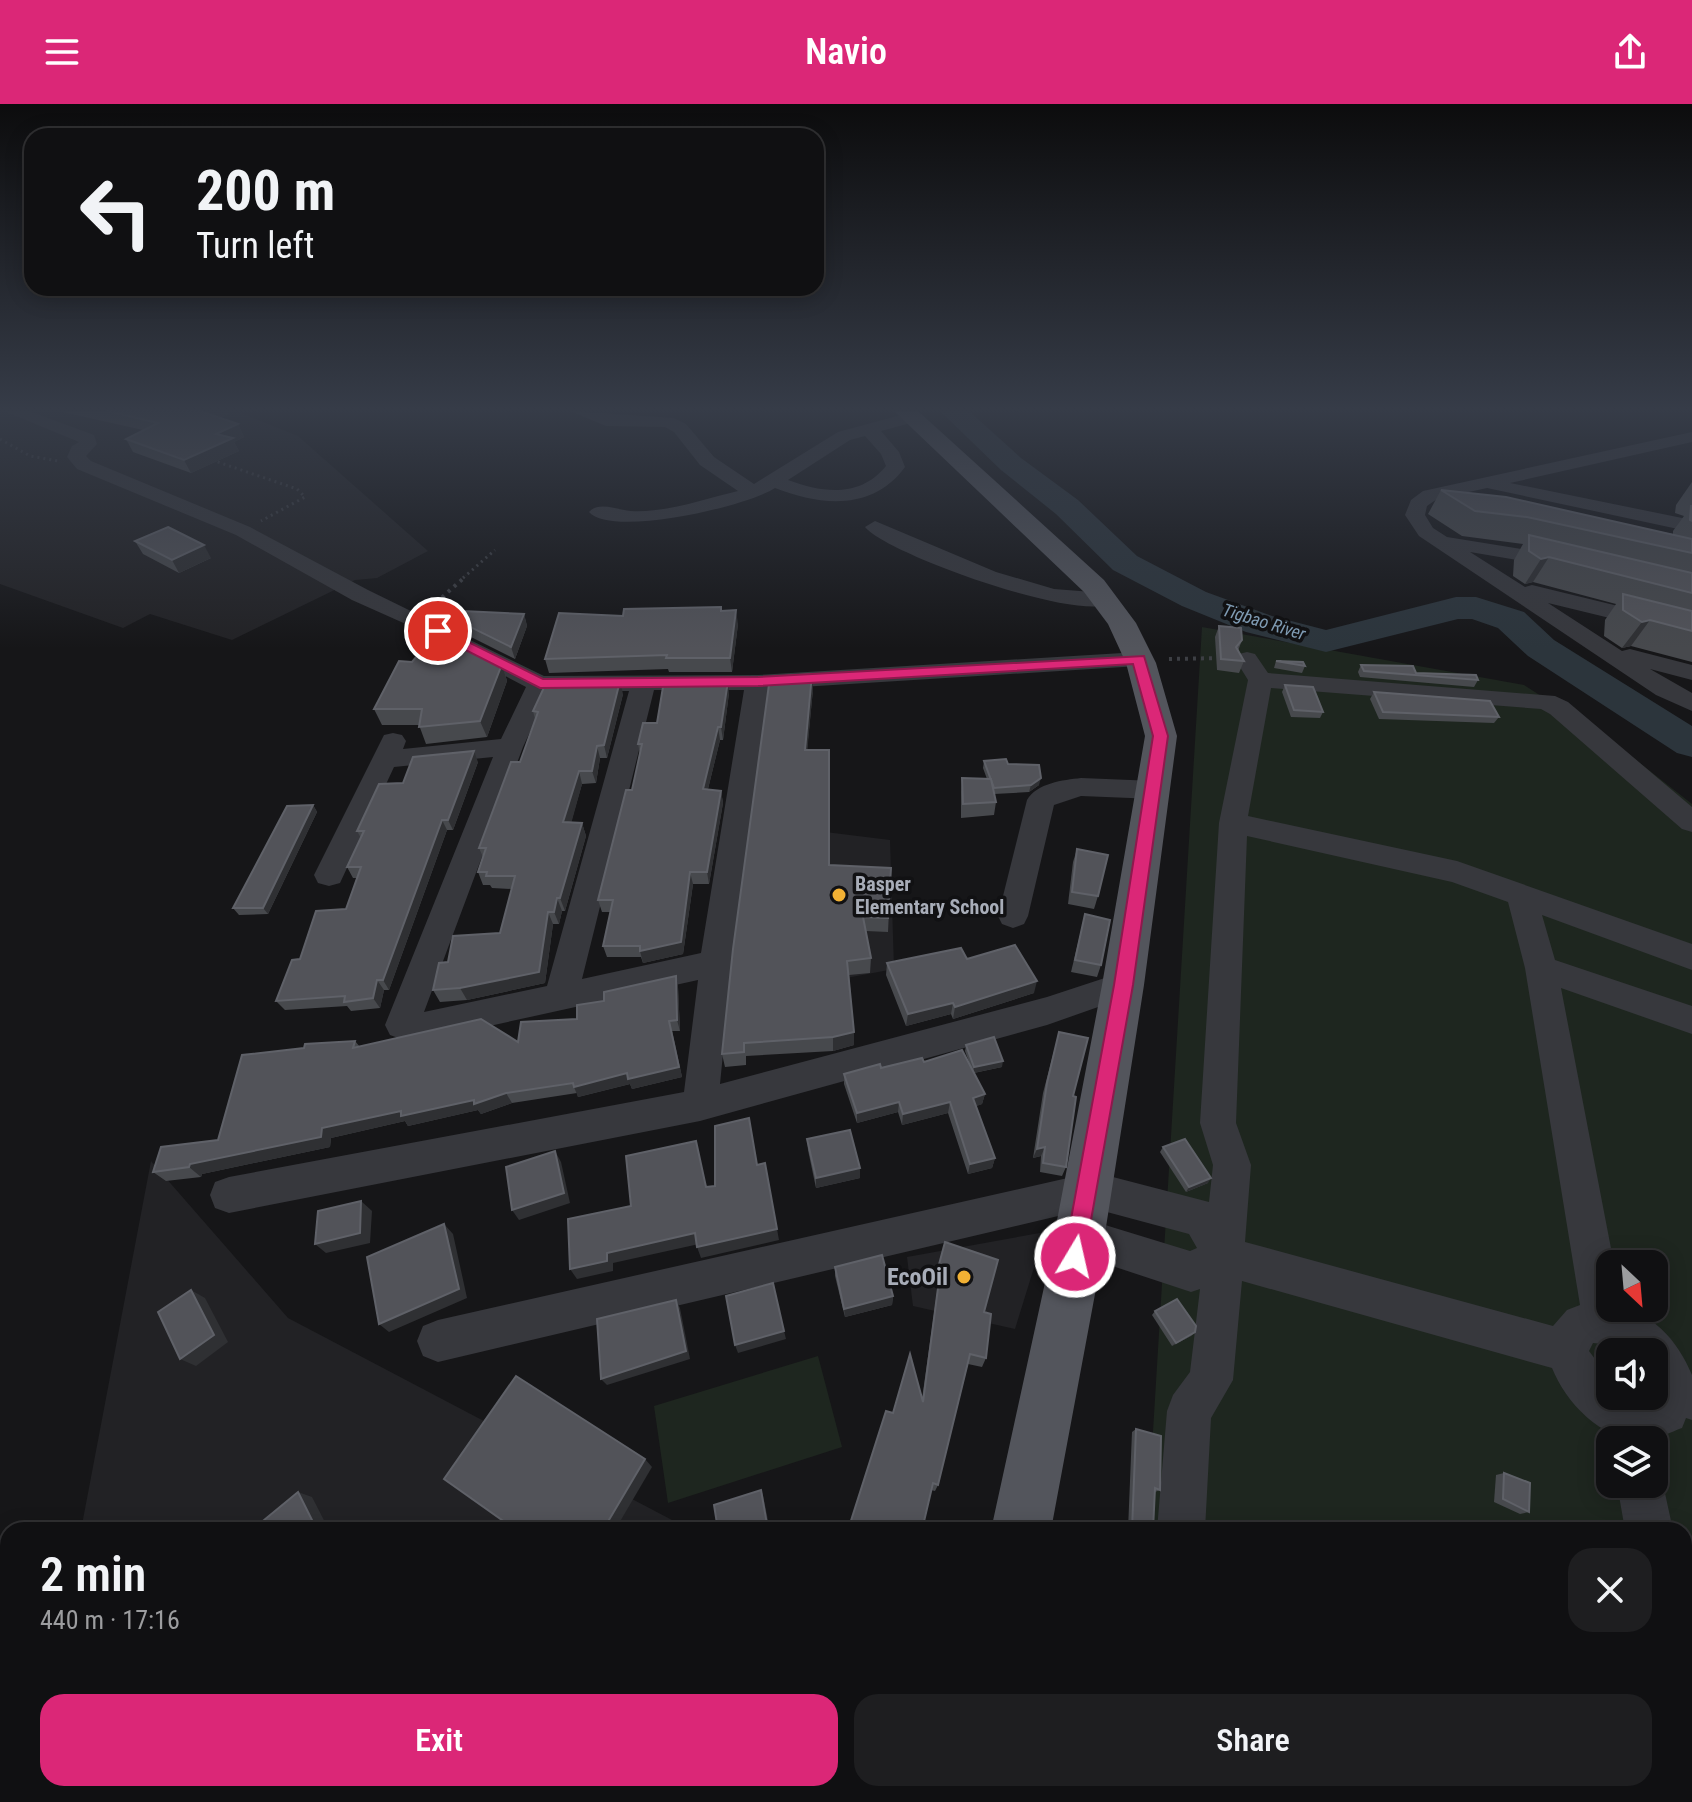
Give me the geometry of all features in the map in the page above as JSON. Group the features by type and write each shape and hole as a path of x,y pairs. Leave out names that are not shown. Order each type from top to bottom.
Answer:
{"main road":[{"path":"990,490 1094,586 1122,623 1139,659 1161,736 1155,790 1079,1236 1023,1522"}],"street":[{"path":"145,490 243,531 360,595 416,620 540,684 758,682 1139,659"},
{"path":"750,490 754,493"},
{"path":"599,512 634,517 663,514 759,490"},
{"path":"795,490 837,497 871,490"},
{"path":"1447,490 1430,495 1418,504 1415,515 1426,532 1665,690 1692,703"},
{"path":"1516,490 1692,526"},
{"path":"1418,504 1463,509"},
{"path":"875,527 928,555 1028,587 1085,603 1105,600"},
{"path":"1440,540 1578,566"},
{"path":"1513,587 1692,631"},
{"path":"1604,649 1692,673"},
{"path":"1182,1522 1189,1411 1211,1380 1232,1165 1218,1123 1233,823 1253,670 1546,702 1559,708 1692,822"},
{"path":"560,999 644,682"},
{"path":"700,1105 716,963 758,682"},
{"path":"540,684 510,747 402,1025 412,1029 716,963"},
{"path":"329,875 389,750 510,747"},
{"path":"1013,916 1041,800 1055,790 1071,788 1155,790"},
{"path":"1233,823 1457,872 1692,957"},
{"path":"1522,897 1541,968 1596,1277"},
{"path":"1541,968 1692,1020"},
{"path":"229,1195 700,1105 1047,1011 1123,985"},
{"path":"438,1341 1085,1190 1202,1218 1224,1256"},
{"path":"1079,1236 1191,1272 1224,1256 1568,1351"},
{"path":"1596,1322 1576,1327 1569,1338 1568,1351 1583,1385 1627,1426"},
{"path":"1604,1322 1624,1328 1657,1354 1682,1393 1666,1412 1637,1426"},
{"path":"1643,1498 1647,1522"}],"path":[{"path":"243,531 305,497 298,490"},
{"path":"416,620 495,550"}],"shaded area":[{"path":"0,490 359,490 428,551 377,578 355,580 232,640 150,614 123,628 0,584"},
{"path":"1202,627 1524,685 1617,745 1692,804 1692,1522 1147,1522"},
{"name":"Basper Elementary School","path":"793,828 890,840 894,969 783,990"},
{"path":"151,1161 288,1318 676,1522 83,1522"},
{"path":"1045,1232 1015,1329 913,1306 907,1257"},
{"path":"818,1356 842,1447 668,1503 654,1406"}],"building":[{"path":"1441,490 1506,497 1692,539 1692,553 1527,517 1475,511"},
{"path":"168,527 204,545 172,560 135,541"},
{"path":"1529,535 1692,573 1692,593 1549,557 1541,559 1529,551"},
{"path":"1623,594 1692,611 1692,631 1650,620 1642,622 1623,610"},
{"path":"721,607 721,611 736,610 730,658 666,658 667,655 545,659 559,613 623,616 624,609"},
{"path":"462,611 524,614 511,647 454,619"},
{"path":"1219,626 1241,628 1242,640 1236,647 1244,661 1221,659"},
{"path":"438,631 502,664 480,721 419,727 422,709 374,709 399,661 412,662"},
{"path":"1276,661 1303,662 1305,666"},
{"path":"1361,665 1413,666 1416,673 1476,675 1478,680 1364,671"},
{"path":"812,674 805,750 829,750 829,865 891,868 888,918 863,917 871,958 847,961 854,1032 833,1037 744,1043 744,1052 722,1054 770,677"},
{"path":"547,681 620,681 604,745 597,746 592,771 579,771 563,822 582,823 560,898 557,898 554,912 548,912 539,972 460,988 433,990 439,963 448,962 453,936 500,933 515,876 486,876 487,872 478,872 486,848 479,848 511,762 520,762 538,712 533,711"},
{"path":"664,681 728,681 721,727 718,727 703,789 721,791 707,872 690,872 681,942 640,951 640,946 603,946 613,900 598,900 626,790 632,790 642,744 638,744 643,723 657,723"},
{"path":"1285,685 1313,687 1323,712 1294,710"},
{"path":"1374,692 1490,701 1499,717 1383,712"},
{"path":"474,751 448,820 442,820 383,980 377,980 373,998 344,1002 345,996 276,1001 292,960 300,959 316,911 346,909 361,867 347,867 364,831 357,831 379,784 403,783 413,757"},
{"path":"1006,759 1008,764 1039,765 1041,778 1031,785 994,788 984,761"},
{"path":"962,778 991,779 996,802 963,804"},
{"path":"313,805 263,908 233,908 287,806"},
{"path":"1077,849 1108,855 1098,896 1072,892"},
{"path":"1085,914 1110,920 1101,965 1075,960"},
{"path":"1015,945 1037,981 955,1007 953,1003 908,1014 887,963 961,948 967,959"},
{"path":"676,976 677,1020 669,1021 679,1067 628,1079 627,1073 574,1087 573,1083 506,1093 474,1104 474,1100 401,1116 401,1111 322,1128 321,1137 190,1164 189,1167 153,1172 161,1147 218,1140 242,1055 304,1048 305,1044 355,1041 353,1048 481,1019 518,1042 521,1022 577,1019 577,1005 604,1001 604,992"},
{"path":"1059,1032 1088,1038 1073,1096 1076,1097 1066,1167 1043,1163 1045,1147 1037,1149"},
{"path":"994,1037 1003,1061 974,1067 966,1045"},
{"path":"962,1050 985,1094 973,1098 995,1158 970,1164 950,1102 903,1114 899,1102 857,1113 844,1074 880,1064 881,1068 922,1058 924,1062"},
{"path":"749,1118 757,1165 765,1163 777,1229 697,1247 695,1233 607,1253 607,1261 570,1269 568,1219 631,1206 626,1156 696,1141 706,1187 715,1186 715,1126"},
{"path":"850,1130 860,1168 816,1178 807,1139"},
{"path":"1185,1139 1211,1178 1189,1187 1163,1147"},
{"path":"555,1151 564,1193 512,1210 506,1167"},
{"path":"361,1201 360,1233 315,1244 318,1211"},
{"path":"444,1224 459,1289 379,1324 367,1257"},
{"path":"945,1242 998,1260 984,1312 991,1314 986,1358 970,1354 938,1485 933,1483 924,1522 851,1522 886,1411 893,1413 910,1354 923,1402 940,1273 937,1272"},
{"path":"882,1255 893,1296 844,1309 835,1267"},
{"path":"773,1283 784,1331 735,1345 726,1296"},
{"path":"191,1290 214,1335 180,1359 158,1312"},
{"path":"1177,1299 1196,1326 1195,1332 1176,1343 1155,1311"},
{"path":"676,1300 686,1351 601,1379 597,1319"},
{"path":"516,1376 645,1459 608,1522 505,1522 444,1479"},
{"path":"1136,1429 1161,1436 1160,1490 1155,1488 1153,1522 1132,1522"},
{"path":"1504,1473 1530,1483 1529,1512 1503,1499"},
{"path":"761,1490 767,1522 717,1522 714,1505"},
{"path":"298,1492 313,1522 262,1522"}],"waterway":[{"name":"Tigbao River","path":"1045,490 1125,563 1194,599 1259,624 1326,641 1456,608 1476,608 1511,620 1541,648 1692,744"}],"place":[{"name":"Basper Elementary School","path":"839,895"},
{"name":"EcoOil","path":"964,1277"}],"route":[{"path":"438,631 540,684 758,682 1139,659 1161,736 1123,985 1075,1257"}]}
